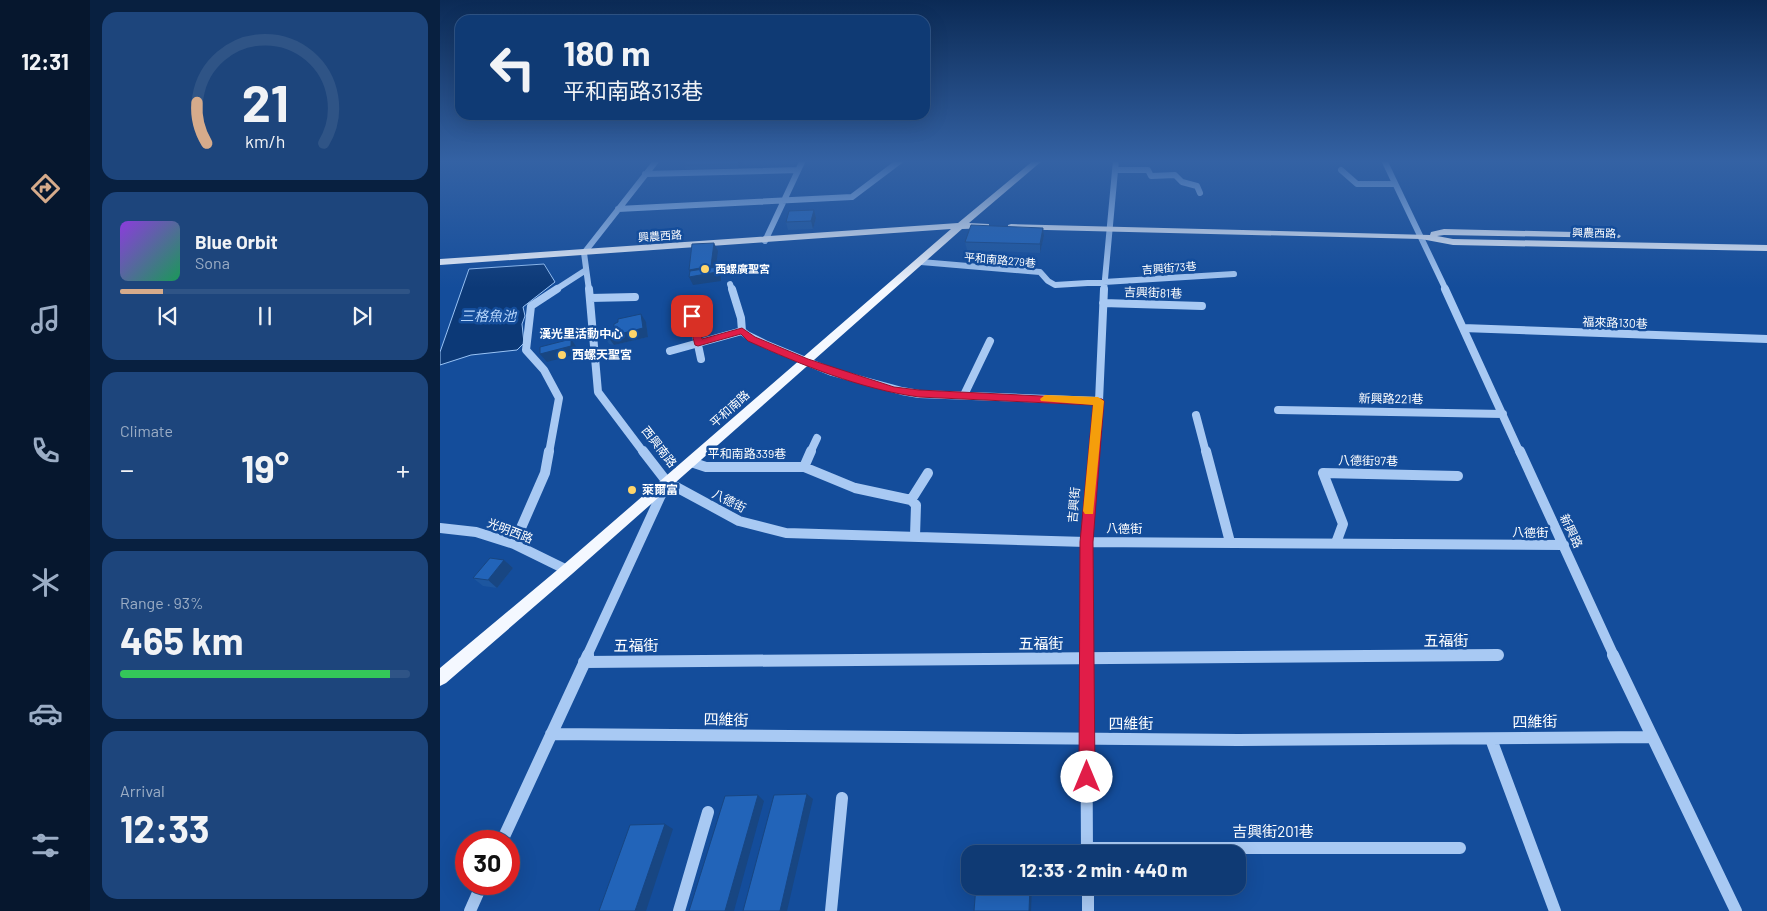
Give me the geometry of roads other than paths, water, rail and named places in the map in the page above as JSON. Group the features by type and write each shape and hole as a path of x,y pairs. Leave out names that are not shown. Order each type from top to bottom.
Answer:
{"main road":[{"name":"平和南路","path":"440,678 567,570 988,203"},
{"name":"興農西路","path":"440,262 960,226 1421,236 1453,242 1767,248"},
{"name":"興農西路","path":"1421,236 1444,232 1767,240"}],"street":[{"path":"584,253 623,203"},
{"path":"618,209 738,203"},
{"path":"765,241 783,203"},
{"name":"吉興街","path":"1087,845 1086,542 1098,401 1104,283 1112,203"},
{"name":"新興路","path":"1404,203 1651,737 1736,911"},
{"name":"西興南路","path":"507,830 667,482 598,392 584,253"},
{"name":"平和南路279巷","path":"921,262 1040,272 1048,281 1055,285 1104,283"},
{"path":"514,544 545,473 560,398 544,370 526,350 532,306 586,270"},
{"name":"吉興街73巷","path":"1104,283 1234,274"},
{"path":"730,284 741,318 742,331 751,339 804,362 894,390 919,394 1098,401"},
{"path":"590,298 635,297"},
{"path":"689,302 701,359"},
{"name":"吉興街81巷","path":"1103,303 1202,306"},
{"path":"670,351 742,331"},
{"path":"964,395 990,341"},
{"name":"新興路221巷","path":"1278,410 1502,414"},
{"path":"1196,415 1230,542"},
{"path":"804,467 817,438"},
{"name":"平和南路339巷","path":"691,462 706,467 804,467 855,488 911,500"},
{"path":"915,536 916,505 911,500 928,473"},
{"name":"八德街97巷","path":"1336,543 1343,524 1323,473 1458,476"},
{"name":"八德街","path":"667,482 739,521 786,533 1086,542 1564,545"},
{"name":"光明西路","path":"440,528 476,532 514,544 567,570"},
{"name":"五福街","path":"584,662 1498,655"},
{"name":"四維街","path":"551,734 1087,741 1651,737"},
{"path":"1491,739 1555,911"},
{"path":"831,911 842,798"},
{"path":"679,911 708,812"},
{"name":"吉興街201巷","path":"1246,850 1460,848"},
{"path":"470,911 477,895"},
{"path":"1088,895 1088,911"}],"lane":[{"name":"福來路130巷","path":"1463,328 1767,338"}],"water":[{"name":"三格魚池","path":"544,264 555,282 523,307 525,316 522,324 524,343 517,350 471,355 440,365 440,352 469,269"}],"place":[{"name":"西螺廣聖宮","path":"705,269"},
{"name":"漢光里活動中心","path":"633,334"},
{"name":"西螺天聖宮","path":"562,355"},
{"name":"萊爾富","path":"632,490"}]}
